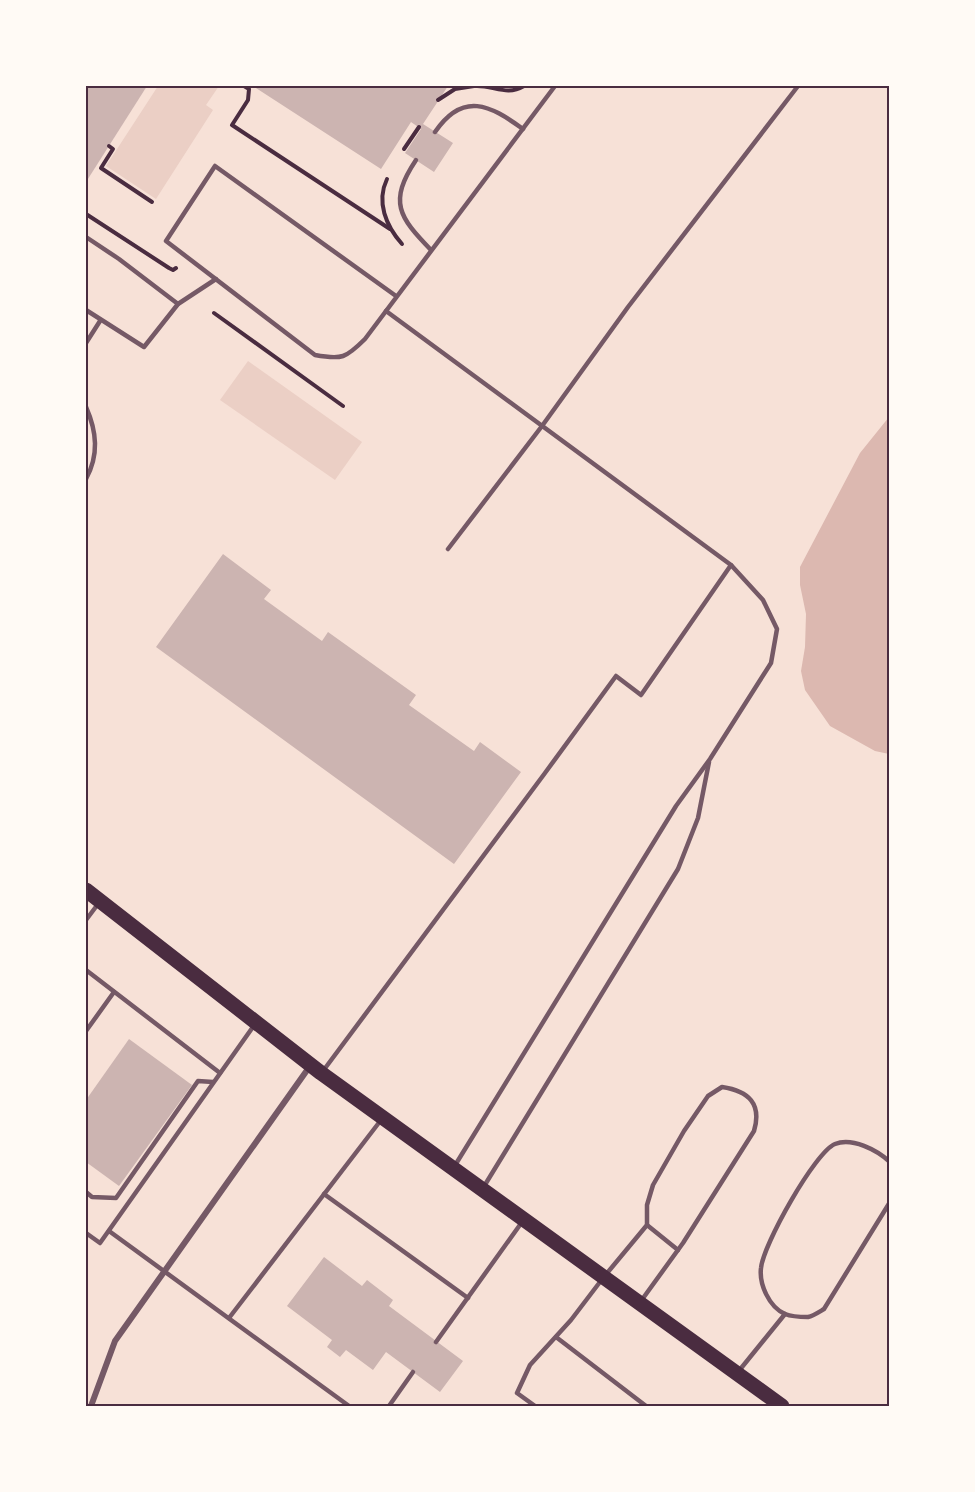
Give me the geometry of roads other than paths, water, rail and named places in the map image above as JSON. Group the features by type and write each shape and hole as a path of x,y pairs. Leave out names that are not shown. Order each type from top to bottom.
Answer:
{"main road":[{"path":"86,891 316,1069 782,1407"}],"street":[{"path":"91,1407 116,1341 316,1069"}],"lane":[{"path":"396,296 215,166 166,241 315,355 333,358 350,354 365,339 555,86"},
{"path":"448,549 542,426 628,307 798,86"},
{"path":"435,132 441,123 460,108 482,105 500,112 523,129"},
{"path":"416,160 404,177 398,196 403,216 431,250"},
{"path":"86,237 178,304"},
{"path":"86,310 144,347 178,304 216,279"},
{"path":"386,311 730,565 763,600 777,629 771,663 710,759 676,806 453,1168"},
{"path":"86,343 100,321"},
{"path":"86,407 96,443 94,461 86,479"},
{"path":"316,1069 545,773 616,676 641,695 730,565"},
{"path":"482,1190 678,869 698,818 710,759"},
{"path":"86,920 99,901"},
{"path":"86,970 220,1073"},
{"path":"86,1031 114,992"},
{"path":"86,1233 100,1243 256,1023"},
{"path":"86,1192 92,1197 116,1198 198,1081 213,1082"},
{"path":"535,1407 517,1394 530,1365 556,1337 647,1226 647,1205 653,1185 684,1131 708,1096 722,1087 734,1089 753,1102 758,1112 754,1131 678,1250 639,1304"},
{"path":"229,1318 383,1118"},
{"path":"890,1162 863,1146 848,1142 836,1143 826,1150 802,1182 766,1249 760,1280 766,1294 785,1314 810,1317 824,1309 890,1202"},
{"path":"324,1194 468,1298"},
{"path":"436,1342 524,1220"},
{"path":"647,1226 678,1250"},
{"path":"109,1231 166,1270 349,1407"},
{"path":"736,1374 785,1314"},
{"path":"556,1337 646,1407"},
{"path":"389,1407 413,1372"}]}
